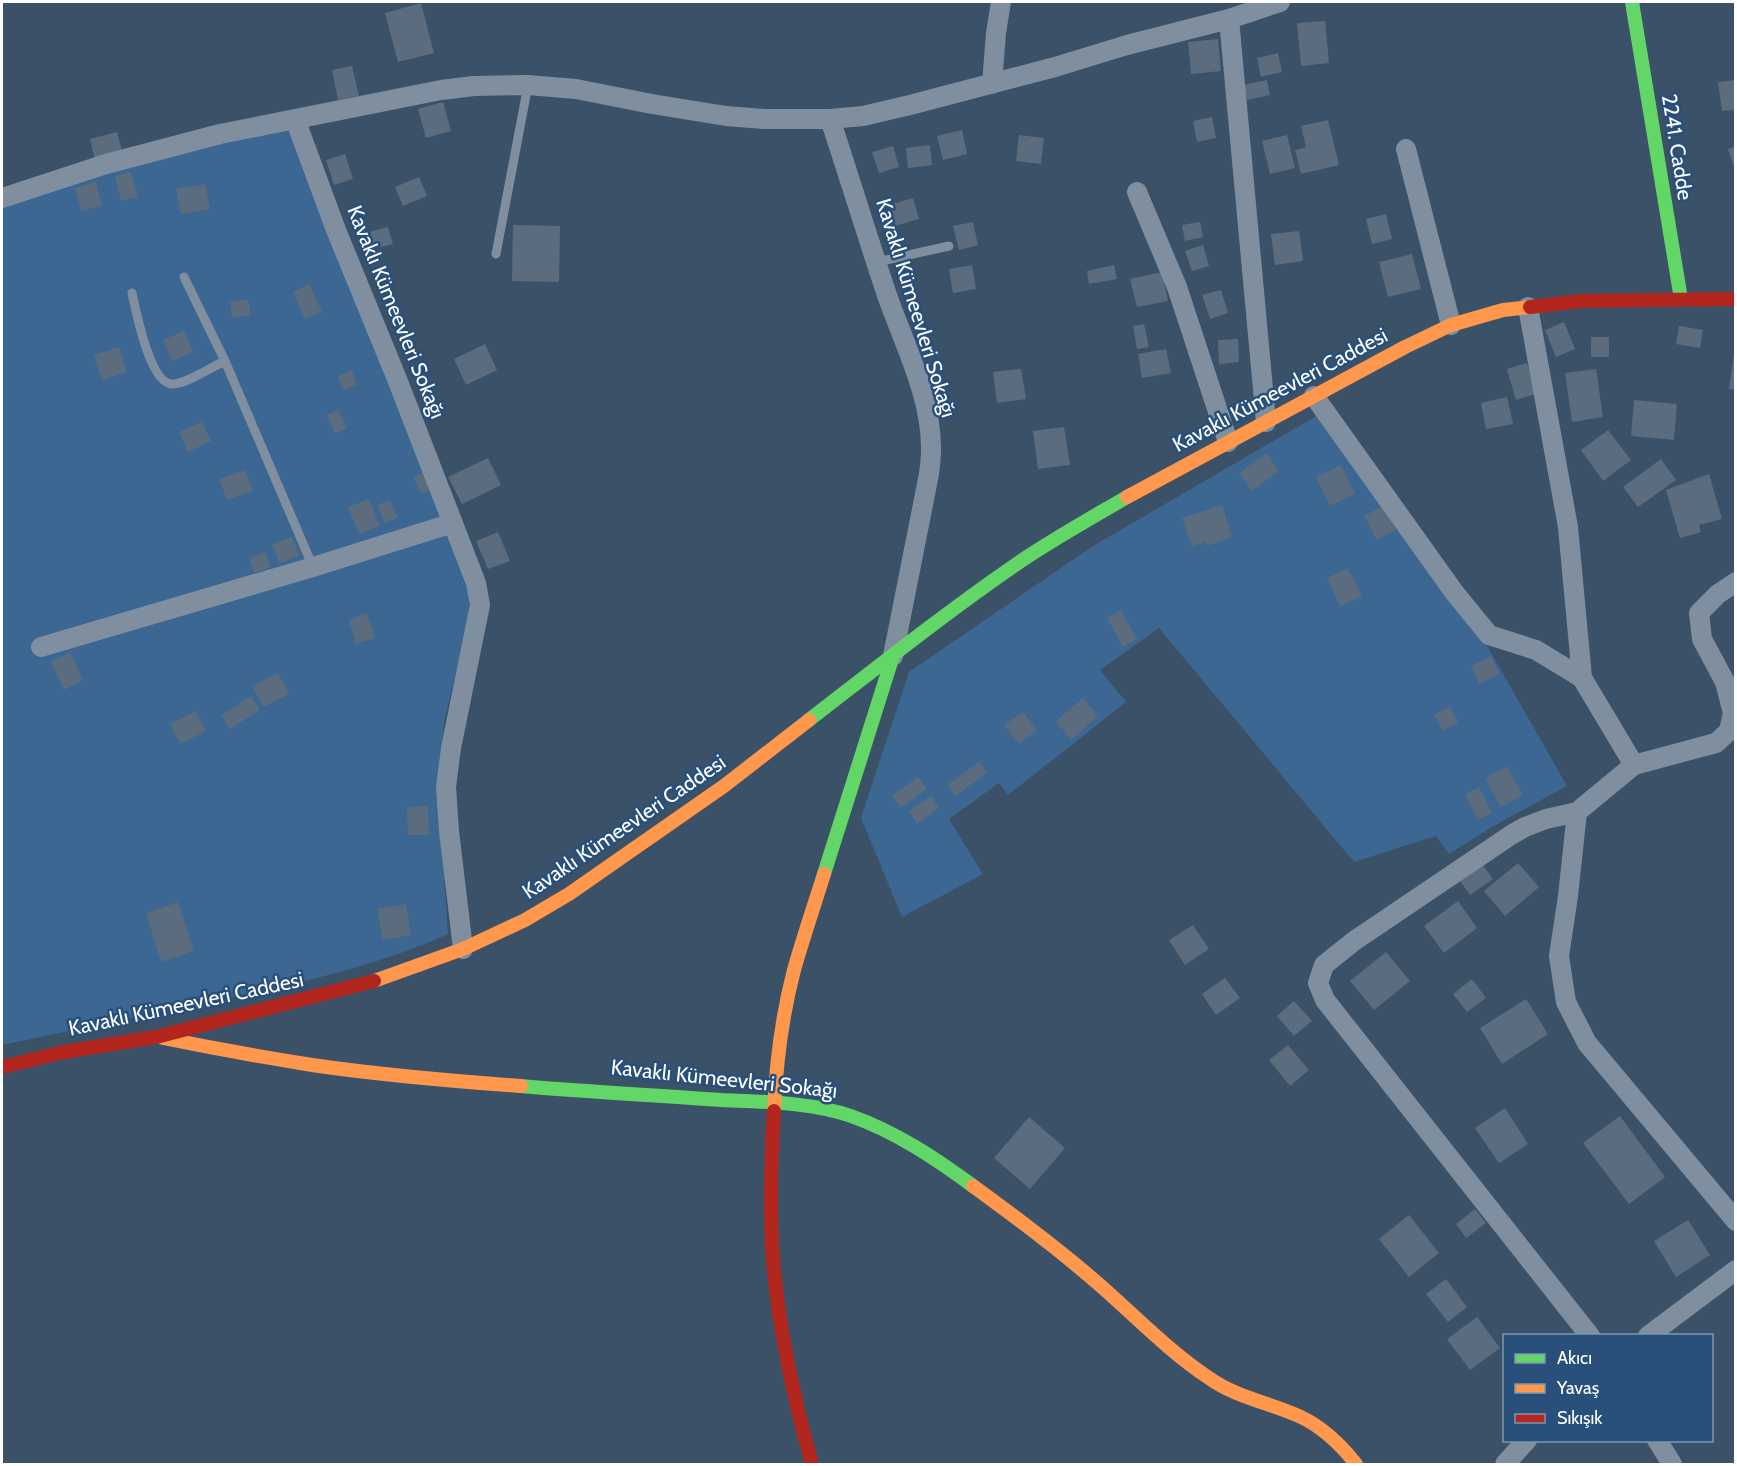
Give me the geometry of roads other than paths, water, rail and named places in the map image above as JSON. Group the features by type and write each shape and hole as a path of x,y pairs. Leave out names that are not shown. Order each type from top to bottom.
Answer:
{"street":[{"path":"992,84 996,33 1002,2"},
{"path":"2,198 106,164 220,134 441,90 474,86 528,85 576,89 726,116 764,119 830,119 863,116 1055,67 1127,45 1229,19 1280,2"},
{"name":"2241. Cadde","path":"1632,2 1681,299"},
{"path":"1229,19 1266,422"},
{"name":"Kavaklı Kümeevleri Sokağı","path":"295,118 336,230 476,583 480,605 446,787 463,949"},
{"name":"Kavaklı Kümeevleri Sokağı","path":"830,119 926,407 931,451 929,474 893,656"},
{"path":"1406,149 1451,325"},
{"path":"1137,192 1177,287 1228,442"},
{"name":"Kavaklı Kümeevleri Caddesi","path":"2,1067 64,1052 156,1037 366,984 463,949 525,920 569,894 724,786 954,609 1023,560 1120,501 1451,325 1492,312 1582,301 1736,299"},
{"path":"1528,306 1568,528 1582,678 1634,765"},
{"path":"1314,396 1454,592 1489,635 1536,650 1582,678"},
{"path":"41,647 453,523"},
{"path":"1589,1334 1325,1000 1318,983 1324,965 1354,941 1510,835 1546,819 1577,812 1634,765 1716,743 1729,731 1733,713 1725,682 1702,639 1699,613 1718,594 1736,582"},
{"path":"812,1464 787,1364 772,1245 773,1103 783,1019 794,970 893,656"},
{"path":"1577,812 1559,956 1566,1002 1587,1043 1736,1221"},
{"name":"Kavaklı Kümeevleri Sokağı","path":"156,1037 225,1052 404,1075 773,1103 825,1109 850,1116 878,1127 936,1159 975,1186 1063,1256 1199,1371 1238,1394 1313,1423 1334,1438 1356,1464"},
{"path":"1649,1334 1736,1270"},
{"path":"1505,1464 1525,1442"},
{"path":"1658,1442 1672,1464"}],"lane":[{"path":"496,254 528,85"},
{"path":"877,262 949,246"},
{"path":"184,277 225,361 313,567"},
{"path":"132,293 149,358 164,381 172,384 186,380 225,361"}]}
